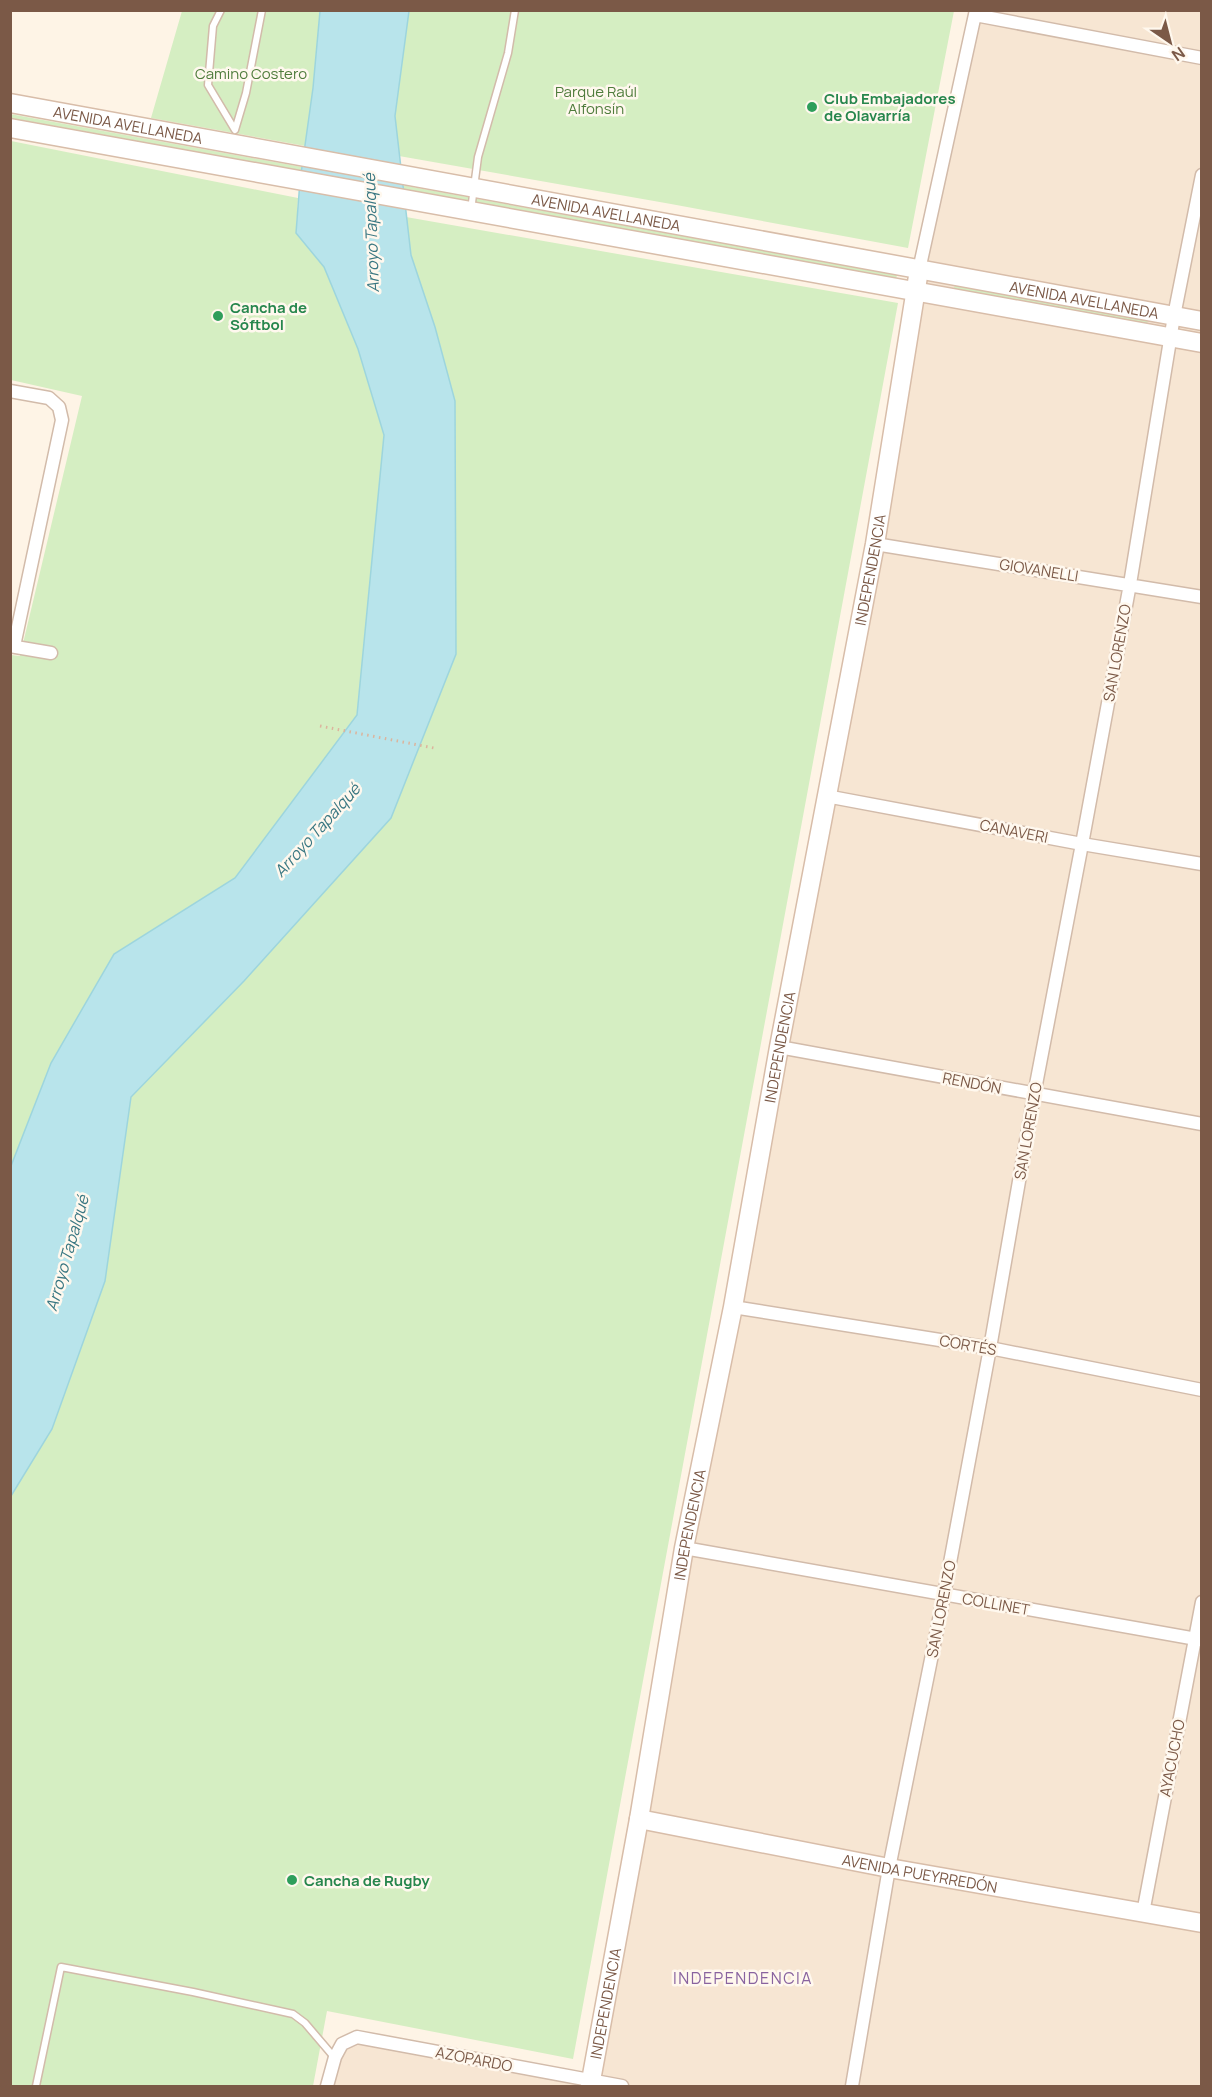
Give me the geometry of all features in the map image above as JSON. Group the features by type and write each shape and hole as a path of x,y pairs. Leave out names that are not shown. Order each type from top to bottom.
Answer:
{"main road":[{"name":"AVENIDA AVELLANEDA","path":"10,103 236,152 281,178 1202,343"},
{"name":"AVENIDA AVELLANEDA","path":"10,128 236,152 281,153 1202,321"},
{"name":"INDEPENDENCIA","path":"591,2084 639,1819 684,1548 733,1307 779,1047 875,544 919,270"},
{"name":"AVENIDA PUEYRREDÓN","path":"639,1819 890,1868 1202,1923"}],"street":[{"path":"975,13 1202,58"},
{"name":"INDEPENDENCIA","path":"919,270 975,13"},
{"name":"SAN LORENZO","path":"852,2086 890,1868 944,1595 1034,1095 1130,584 1174,316 1202,175"},
{"path":"10,391 49,398 59,407 62,420 12,646 51,653"},
{"name":"GIOVANELLI","path":"875,544 1202,597"},
{"name":"CANAVERI","path":"826,796 1202,864"},
{"name":"RENDÓN","path":"779,1047 1202,1124"},
{"name":"CORTÉS","path":"733,1307 990,1348 1202,1390"},
{"name":"COLLINET","path":"684,1548 1198,1639"},
{"name":"AYACUCHO","path":"1143,1913 1198,1639 1202,1602"},
{"name":"AZOPARDO","path":"334,2057 342,2044 357,2037 591,2084 622,2086"},
{"path":"327,2086 334,2057"}],"lane":[{"path":"221,10 213,26 208,85 236,152"},
{"path":"236,152 262,10"},
{"path":"471,211 478,157 508,53 515,10"},
{"path":"36,2086 61,1967 293,2014 305,2023 334,2057"}],"path":[{"path":"320,726 434,748"}],"shaded area":[{"path":"976,11 1201,11 1201,2086 328,2086 335,2057 357,2037 591,2081 914,291"}],"green space":[{"name":"Camino Costero","path":"182,11 320,11 305,146 151,118"},
{"name":"Parque Raúl Alfonsín","path":"409,11 954,11 908,248 399,156 395,116"},
{"path":"10,114 897,275 896,279 11,118"},
{"path":"11,141 298,198 296,233 324,267 358,349 384,435 357,715 235,878 114,954 52,1063 11,1166 11,655 20,656 82,396 11,380"},
{"path":"406,217 898,303 573,2059 327,2011 313,2086 11,2086 11,1496 52,1429 105,1281 131,1097 244,981 444,682 456,654 455,401 435,327 411,255"},
{"path":"955,284 1148,320 1147,325 954,288"}],"water":[{"name":"Arroyo Tapalqué","path":"320,11 409,11 395,116 411,255 435,327 455,401 456,654 391,818 244,981 131,1097 105,1281 52,1429 11,1496 11,1166 51,1063 114,954 235,878 357,715 384,435 358,349 324,267 296,233"}],"place":[{"name":"Club Embajadores de Olavarría","path":"812,107"},
{"name":"Cancha de Sóftbol","path":"218,316"},
{"name":"Cancha de Rugby","path":"292,1880"}],"district":[{"name":"INDEPENDENCIA","path":"743,1978"}]}
